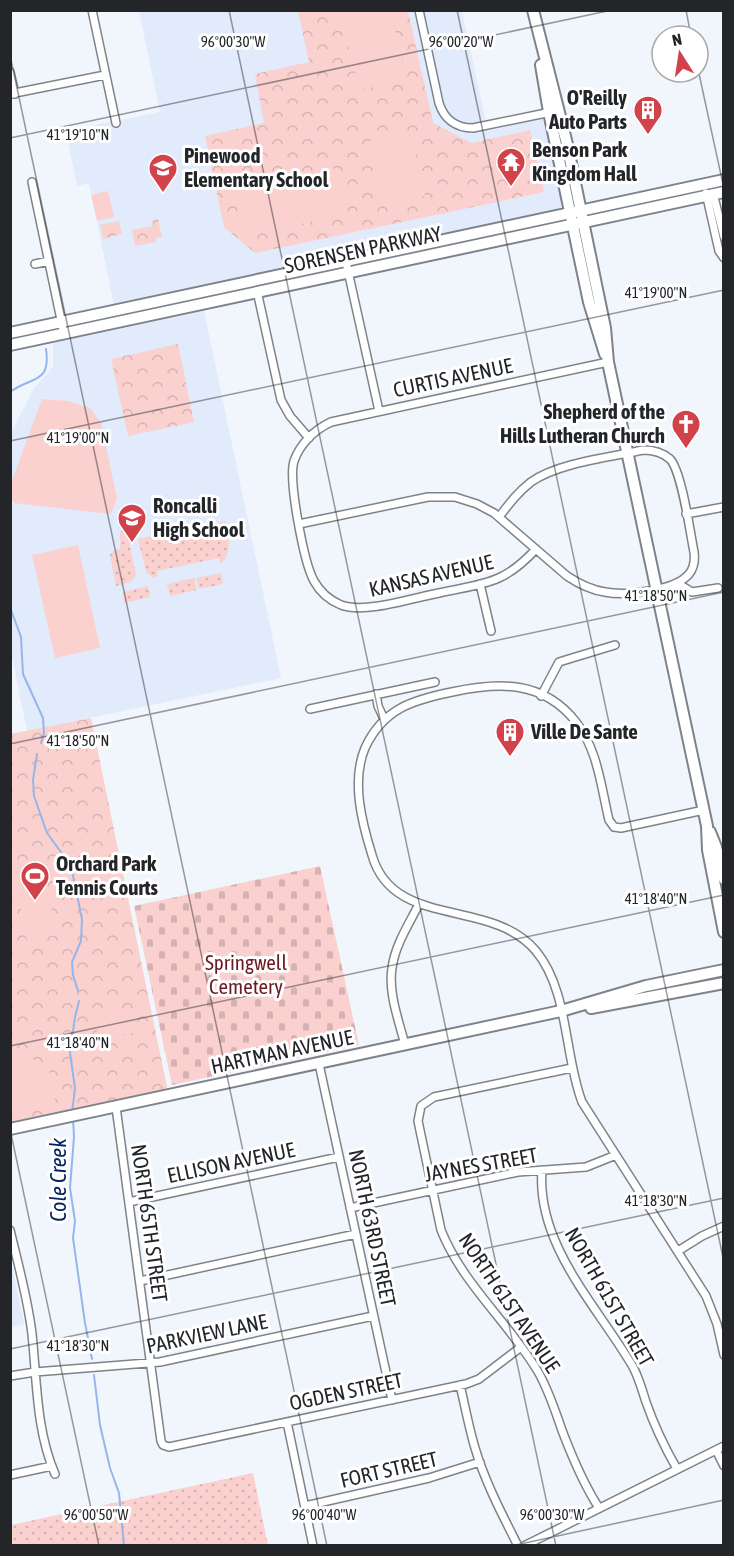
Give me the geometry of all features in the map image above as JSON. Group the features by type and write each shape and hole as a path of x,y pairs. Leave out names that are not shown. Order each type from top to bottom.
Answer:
{"main road":[{"path":"533,10 577,218 593,318 608,362 704,810 708,850 723,932"},
{"name":"SORENSEN PARKWAY","path":"10,345 256,287 712,190 723,180"},
{"name":"SORENSEN PARKWAY","path":"10,333 256,287"},
{"path":"707,826 716,848 723,879"},
{"name":"HARTMAN AVENUE","path":"10,1129 561,1011 646,986 723,970"},
{"name":"HARTMAN AVENUE","path":"561,1011 609,1006 723,983"}],"street":[{"path":"92,10 116,123"},
{"path":"419,10 439,103 445,115 453,123 472,128 555,111"},
{"path":"10,72 13,94 105,75"},
{"path":"32,182 64,334"},
{"path":"712,190 723,237"},
{"path":"712,190 719,250 723,258"},
{"path":"35,264 49,261"},
{"path":"347,267 379,411"},
{"path":"256,287 281,400 290,416 309,438 298,453 292,472 292,489 299,524 439,496 470,501 499,517 567,576 590,589 622,594 656,589 677,583 689,574 693,565 694,552 677,473 670,459 656,451 643,450 544,474 519,492 499,517"},
{"name":"CURTIS AVENUE","path":"309,438 315,431 331,422 608,362"},
{"path":"686,514 723,507"},
{"name":"KANSAS AVENUE","path":"299,524 311,575 322,592 333,601 349,608 367,608 496,580 522,564 536,549"},
{"path":"677,583 692,592 718,588"},
{"path":"480,584 490,631"},
{"path":"541,696 559,662 615,645"},
{"path":"309,709 435,682"},
{"path":"704,810 621,828 614,827 609,820 596,762 587,739 568,714 529,690 507,685 477,687 417,700 384,719 372,736 362,757 358,779 359,799 372,856 379,872 392,889 419,904 492,921 521,936 535,950 547,968 555,987 582,1102 712,1306 723,1355"},
{"path":"376,694 384,719"},
{"path":"405,1045 393,995 391,969 398,946 419,904"},
{"name":"NORTH 63RD STREET","path":"319,1064 392,1400"},
{"name":"NORTH 61ST AVENUE","path":"573,1068 434,1097 424,1102 420,1108 418,1121 441,1230 452,1254 521,1347 547,1387 571,1452 599,1508"},
{"name":"NORTH 65TH STREET","path":"116,1107 161,1441 168,1447"},
{"name":"JAYNES STREET","path":"350,1208 518,1172 586,1167 616,1155"},
{"name":"ELLISON AVENUE","path":"129,1202 339,1157"},
{"name":"NORTH 61ST STREET","path":"542,1170 546,1208 558,1247 634,1369 654,1424 677,1469"},
{"path":"678,1251 723,1226"},
{"path":"10,1230 29,1317 40,1417 55,1474"},
{"path":"140,1281 356,1234"},
{"name":"PARKVIEW LANE","path":"10,1376 151,1363 374,1316"},
{"name":"OGDEN STREET","path":"168,1447 460,1385 479,1379 521,1347"},
{"path":"460,1385 480,1462 491,1491 518,1545"},
{"path":"287,1422 313,1545"},
{"path":"524,1545 723,1446"},
{"path":"716,1450 723,1466"},
{"name":"FORT STREET","path":"305,1506 429,1478 480,1462"},
{"path":"10,1475 52,1466"}],"shaded area":[{"path":"139,11 462,11 488,131 542,119 546,122 561,194 561,207 555,211 114,305 89,183 77,186 66,131 160,112"},
{"name":"Roncalli High School","path":"204,311 281,678 27,731 11,652 10,435 34,388 53,367 53,343"},
{"path":"11,1261 24,1324 10,1327"}],"green space":[{"path":"298,11 408,11 433,123 472,143 530,130 544,192 255,253 224,227 205,136 264,123 255,74 309,62"},
{"path":"341,11 391,11 406,80 359,90"},
{"path":"411,133 425,196 382,206 368,142"},
{"path":"337,168 348,213 245,237 234,191"},
{"path":"108,191 114,217 97,221 91,195"},
{"path":"158,219 162,237 156,238 156,242 135,246 132,230 153,226 152,220"},
{"path":"119,221 122,234 103,239 100,225"},
{"path":"178,344 194,422 128,436 111,359"},
{"path":"42,399 68,401 90,408 101,423 117,498 111,514 14,503 11,497 11,483"},
{"path":"226,521 228,550 220,564 219,558 157,571 158,576 154,578 146,572 138,539"},
{"path":"126,525 136,575 131,582 116,586 110,555 113,551 120,549 120,532"},
{"path":"78,545 100,648 55,658 32,555"},
{"path":"221,573 223,584 199,589 196,578"},
{"path":"194,578 197,590 170,596 167,584"},
{"path":"148,586 150,597 124,603 123,592"},
{"path":"91,718 168,1092 10,1126 10,734"},
{"name":"Orchard Park Tennis Courts","path":"44,866 56,935 27,941 14,871"},
{"name":"Springwell Cemetery","path":"320,866 359,1045 172,1085 134,906"},
{"path":"131,1009 133,1033 98,1037 96,1012"},
{"path":"11,1044 49,1071 56,1104 11,1114"},
{"path":"253,1473 268,1545 11,1545 11,1525"}],"waterway":[{"name":"Cole Creek","path":"10,392 43,374 47,360 46,349"},
{"name":"Cole Creek","path":"10,574 11,610 21,637 23,674 43,718 44,733 41,743"},
{"name":"Cole Creek","path":"37,754 33,780 34,796 47,833 71,866 82,919 81,941 72,962 78,991"},
{"name":"Cole Creek","path":"72,1113 75,1088 70,1053 79,1001"},
{"name":"Cole Creek","path":"73,1119 70,1188 75,1221 73,1238 92,1359"},
{"name":"Cole Creek","path":"94,1375 100,1425 110,1468 119,1493 124,1546"}],"place":[{"name":"O'Reilly Auto Parts","path":"648,136"},
{"name":"Benson Park Kingdom Hall","path":"511,188"},
{"name":"Pinewood Elementary School","path":"163,194"},
{"name":"Shepherd of the Hills Lutheran Church","path":"686,450"},
{"name":"Roncalli High School","path":"132,544"},
{"name":"Ville De Sante","path":"510,758"},
{"name":"Orchard Park Tennis Courts","path":"35,902"}]}
